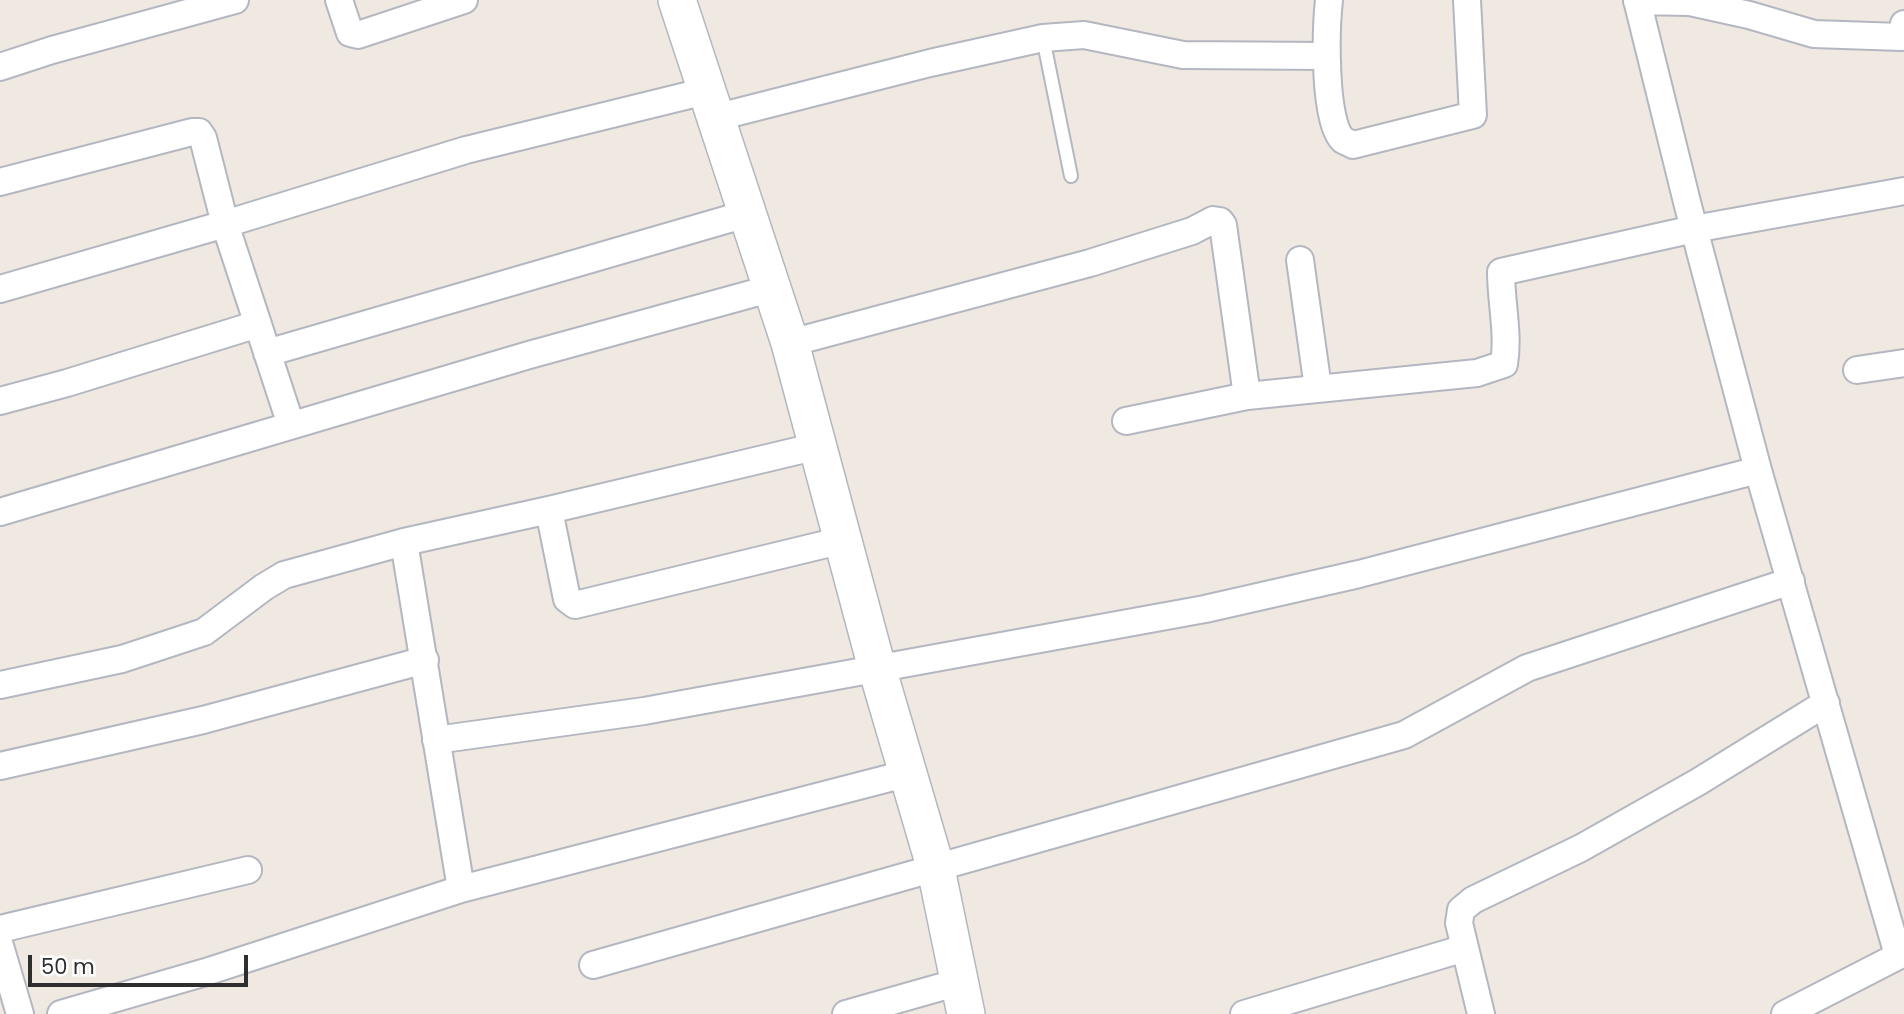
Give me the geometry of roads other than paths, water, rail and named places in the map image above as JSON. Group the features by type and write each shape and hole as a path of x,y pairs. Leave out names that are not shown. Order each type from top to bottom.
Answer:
{"street":[{"path":"0,67 235,0"},
{"path":"339,0 350,33 358,35 464,0"},
{"path":"677,0 790,343 877,668 936,869 962,998 846,1014"},
{"path":"1329,0 1326,56 1333,123 1342,139 1353,145 1473,115 1467,0"},
{"path":"1785,1014 1901,954 1758,470 1637,1 1690,2 1749,15 1814,34 1901,37 1904,24"},
{"path":"0,289 466,150 930,63 1043,38 1084,35 1183,55 1326,56"},
{"path":"0,183 199,132 203,138 225,224 290,425"},
{"path":"1126,421 1247,396 1477,373 1504,364 1507,347 1501,304 1501,272 1694,229 1904,191"},
{"path":"267,353 746,214"},
{"path":"790,343 1090,263 1192,231 1213,220 1220,221 1223,225 1247,396"},
{"path":"1300,260 1318,388"},
{"path":"0,512 542,352 774,288"},
{"path":"0,401 258,324"},
{"path":"1857,370 1904,363"},
{"path":"0,685 122,659 204,632 284,575 404,542 818,446"},
{"path":"436,740 644,710 1205,609 1321,583 1758,470"},
{"path":"549,510 567,599 575,605 843,540"},
{"path":"404,542 461,890"},
{"path":"593,965 1404,735 1527,668 1791,581"},
{"path":"0,766 203,720 425,660"},
{"path":"1481,1014 1459,923 1461,910 1473,900 1581,848 1698,782 1826,704"},
{"path":"61,1014 206,972 461,890 909,773"},
{"path":"20,1014 0,946 248,870"},
{"path":"1244,1014 1465,948"}],"lane":[{"path":"1043,38 1071,176"}]}
